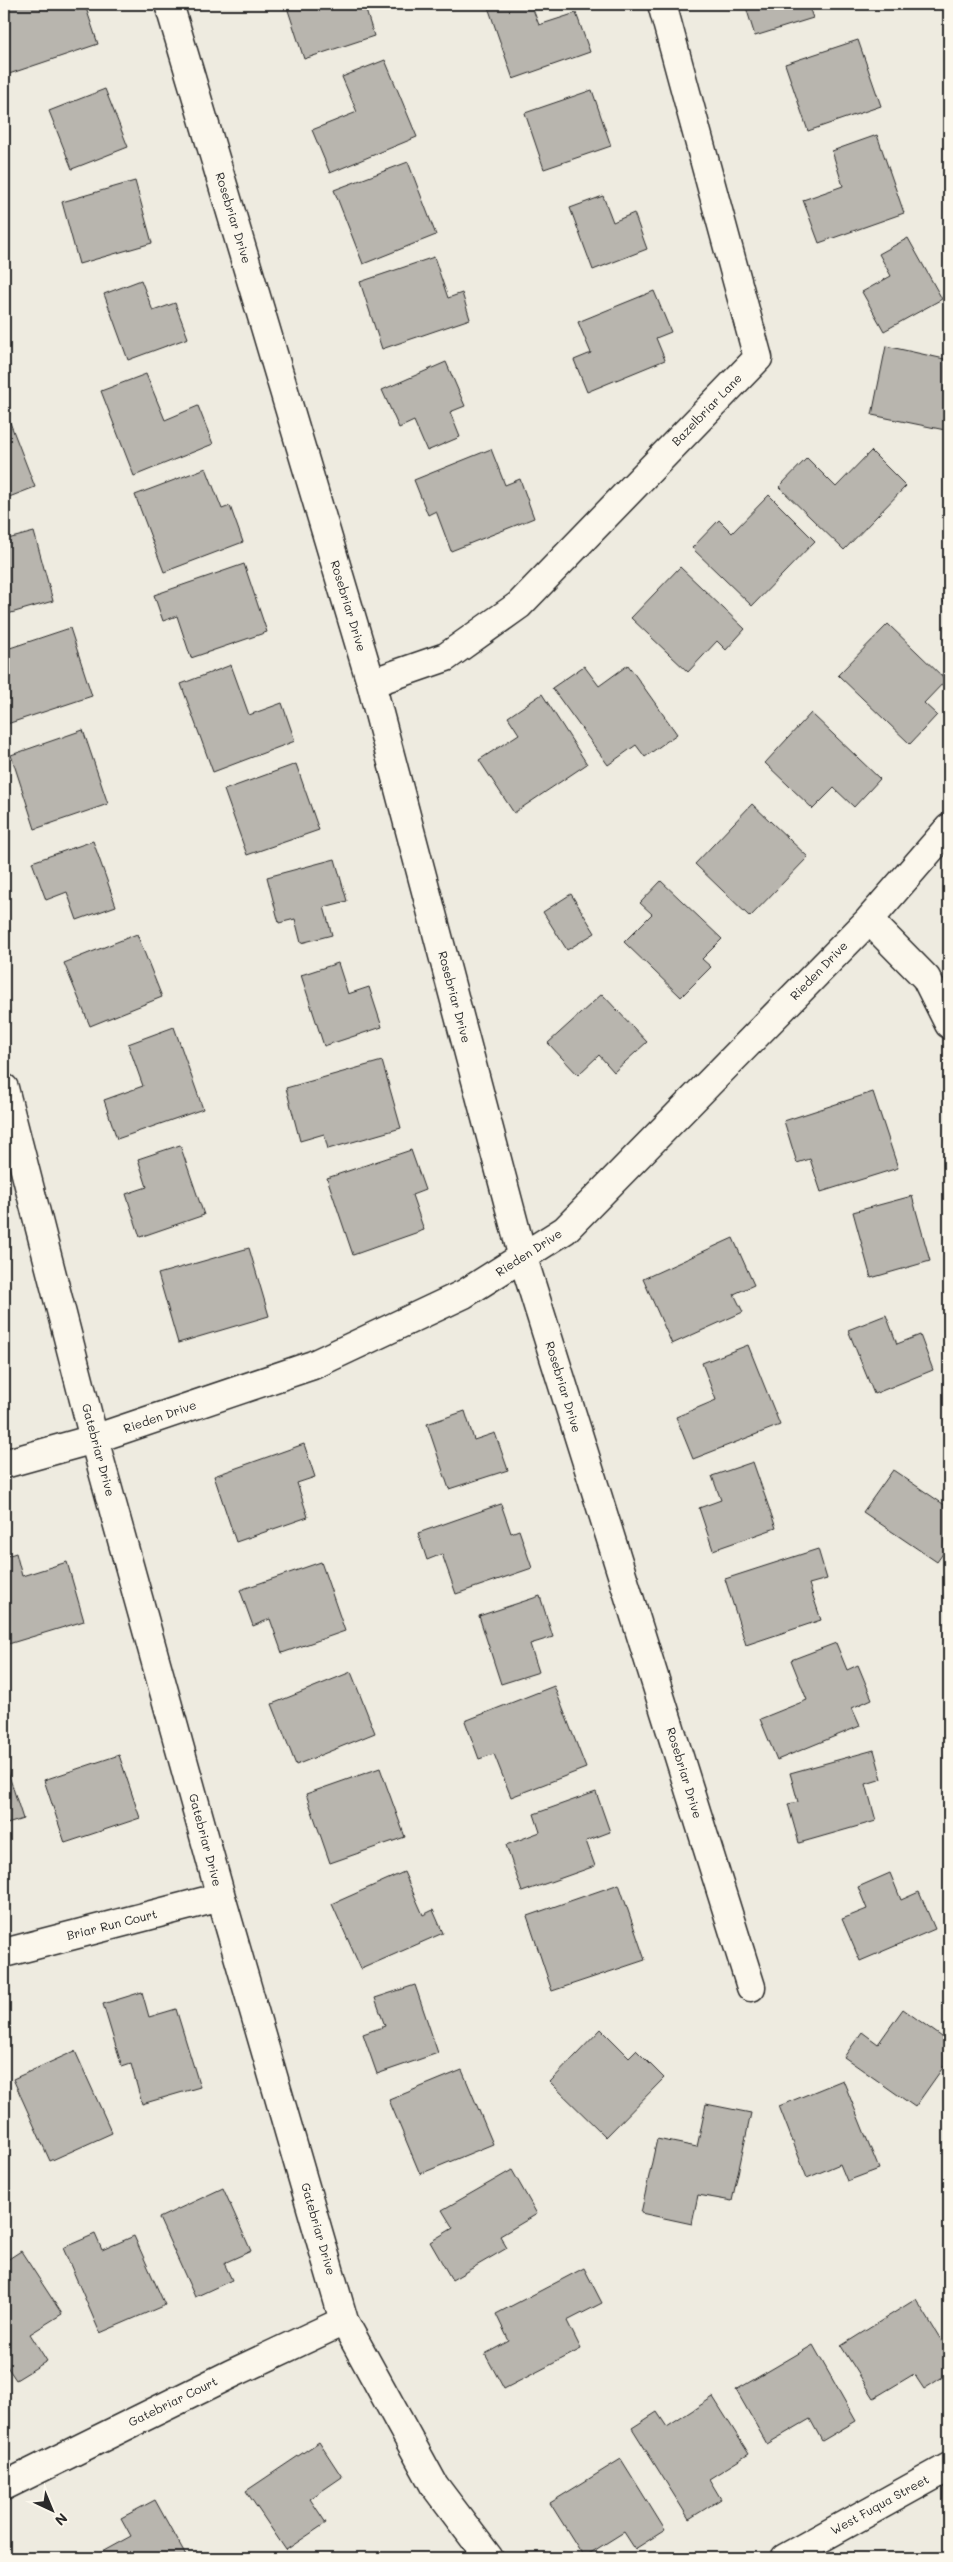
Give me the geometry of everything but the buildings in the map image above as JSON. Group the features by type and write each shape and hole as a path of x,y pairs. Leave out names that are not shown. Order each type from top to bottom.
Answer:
{"street":[{"name":"Rosebriar Drive","path":"170,4 371,683 523,1258 750,1986"},
{"name":"Bazelbriar Lane","path":"371,683 446,657 519,605 758,358 662,4"},
{"name":"Rieden Drive","path":"4,1464 94,1439 313,1365 464,1294 565,1230 869,920 949,828"},
{"path":"869,920 926,978 949,1024"},
{"name":"Gatebriar Drive","path":"4,1088 94,1439 221,1897 344,2321 434,2485 489,2558"},
{"name":"Briar Run Court","path":"4,1953 221,1897"},
{"name":"Gatebriar Court","path":"4,2486 231,2374 344,2321"},
{"name":"West Fuqua Street","path":"785,2558 949,2467"}]}
